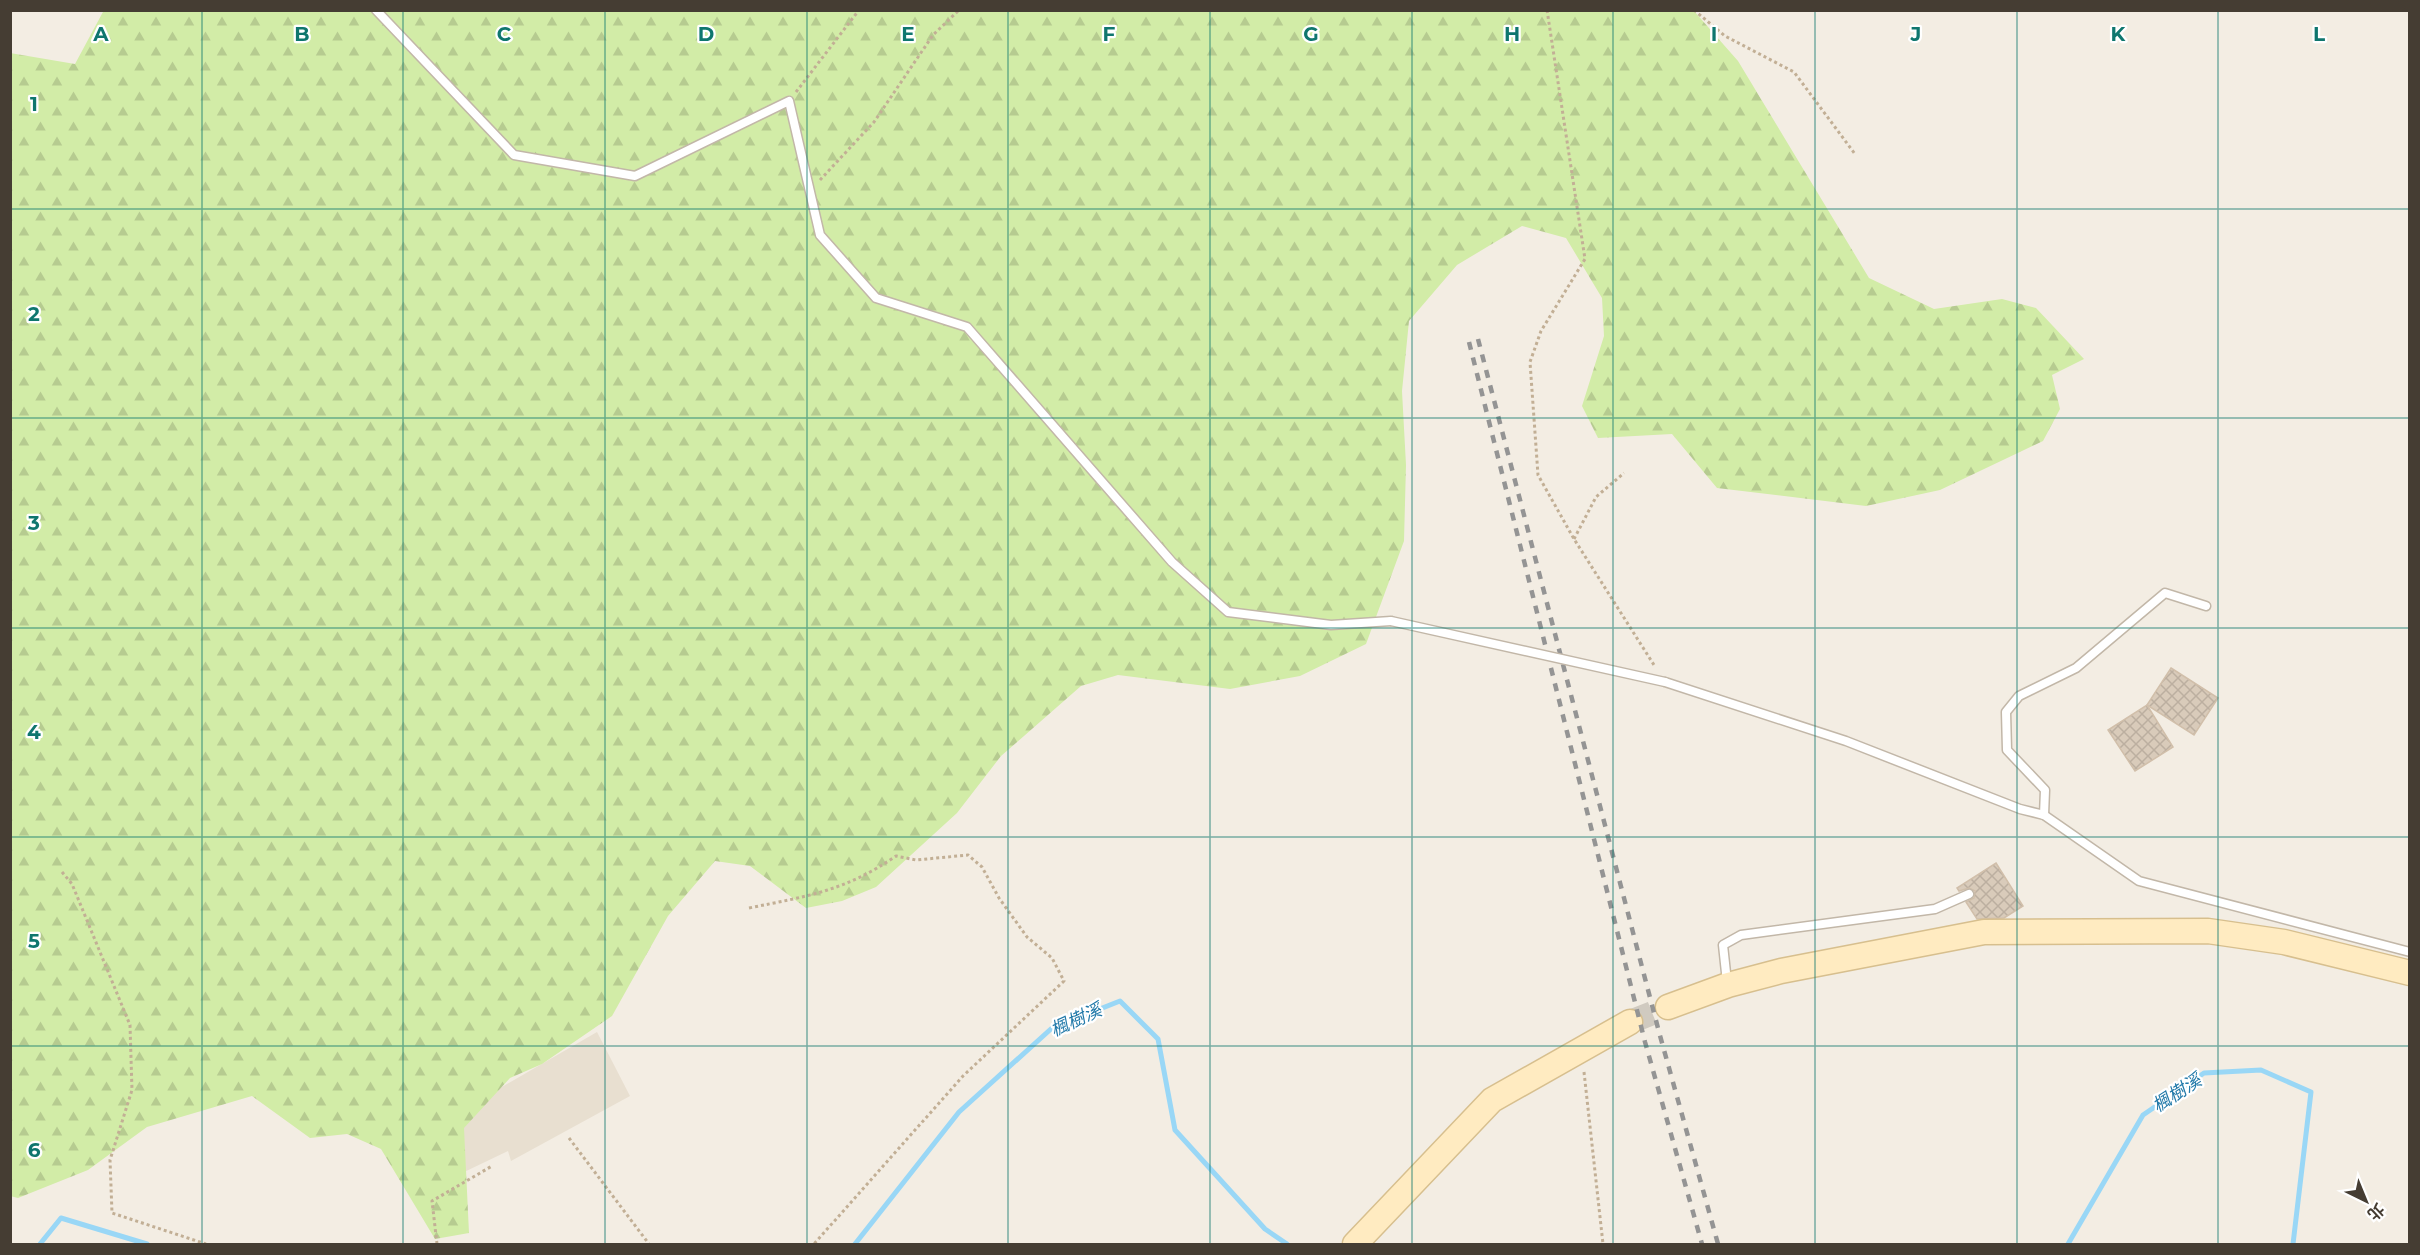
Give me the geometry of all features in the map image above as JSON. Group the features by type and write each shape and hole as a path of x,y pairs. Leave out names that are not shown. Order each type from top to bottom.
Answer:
{"street":[{"path":"1668,1007 1728,985 1833,960 1984,932 2208,932 2284,942 2409,973"},
{"path":"1355,1245 1492,1100 1630,1022"}],"lane":[{"path":"376,10 514,155 635,176 789,101 820,235 876,298 967,327 1172,562 1228,612 1331,625 1391,621 1665,682 1846,741 2020,809 2044,814 2139,881 2409,952"},
{"path":"2044,814 2044,790 2007,750 2006,712 2019,696 2076,668 2165,592 2206,606"},
{"path":"1728,985 1723,945 1741,935 1935,909 1969,894"}],"path":[{"path":"789,101 860,10"},
{"path":"810,190 874,122 933,35 959,10"},
{"path":"1547,10 1585,259 1541,331 1530,362 1538,475 1574,539 1665,682"},
{"path":"1694,10 1725,36 1794,72 1855,154"},
{"path":"1574,539 1596,497 1624,473"},
{"path":"749,908 819,894 866,876 896,856 916,860 968,855 982,867 999,898 1027,937 1052,958 1064,981 963,1076 814,1245"},
{"path":"62,872 72,884 130,1025 132,1090 110,1160 112,1213 206,1245"},
{"path":"1581,1049 1603,1245"},
{"path":"569,1138 649,1245"},
{"path":"437,1245 432,1201 492,1166"}],"shaded area":[{"path":"597,1032 630,1096 511,1161 508,1151 460,1174 431,1128"}],"green space":[{"path":"104,10 1694,11 1738,61 1869,278 1934,309 2002,299 2036,308 2084,359 2052,375 2060,409 2043,441 1940,490 1866,506 1717,488 1672,434 1598,438 1582,406 1604,336 1602,298 1566,238 1522,226 1457,265 1409,321 1402,391 1406,465 1404,541 1366,644 1300,676 1230,689 1118,675 1081,686 1001,756 957,813 876,887 842,901 806,908 750,866 715,861 668,916 612,1016 542,1064 510,1078 464,1128 469,1233 435,1239 381,1149 347,1134 310,1138 252,1096 147,1127 88,1170 18,1198 10,1196 10,53 75,64"}],"building":[{"path":"2171,668 2218,698 2194,735 2147,705"},
{"path":"2147,705 2173,747 2135,771 2108,730"},
{"path":"1996,863 2023,906 2004,918 1977,919 1966,902 1974,898 1975,891 1969,888 1959,891 1957,888"}],"waterway":[{"name":"楓樹溪","path":"855,1244 959,1112 1052,1028 1120,1001 1158,1039 1175,1130 1265,1229 1287,1244"},
{"name":"楓樹溪","path":"2068,1244 2143,1115 2204,1073 2261,1070 2311,1092 2293,1244"},
{"name":"楓樹溪","path":"40,1244 61,1218 147,1244"}],"tunnel":[{"path":"1630,1022 1668,1007"}],"railway":[{"path":"1478,339 1659,1032 1718,1244"},
{"path":"1469,342 1645,1042 1702,1244"}]}
